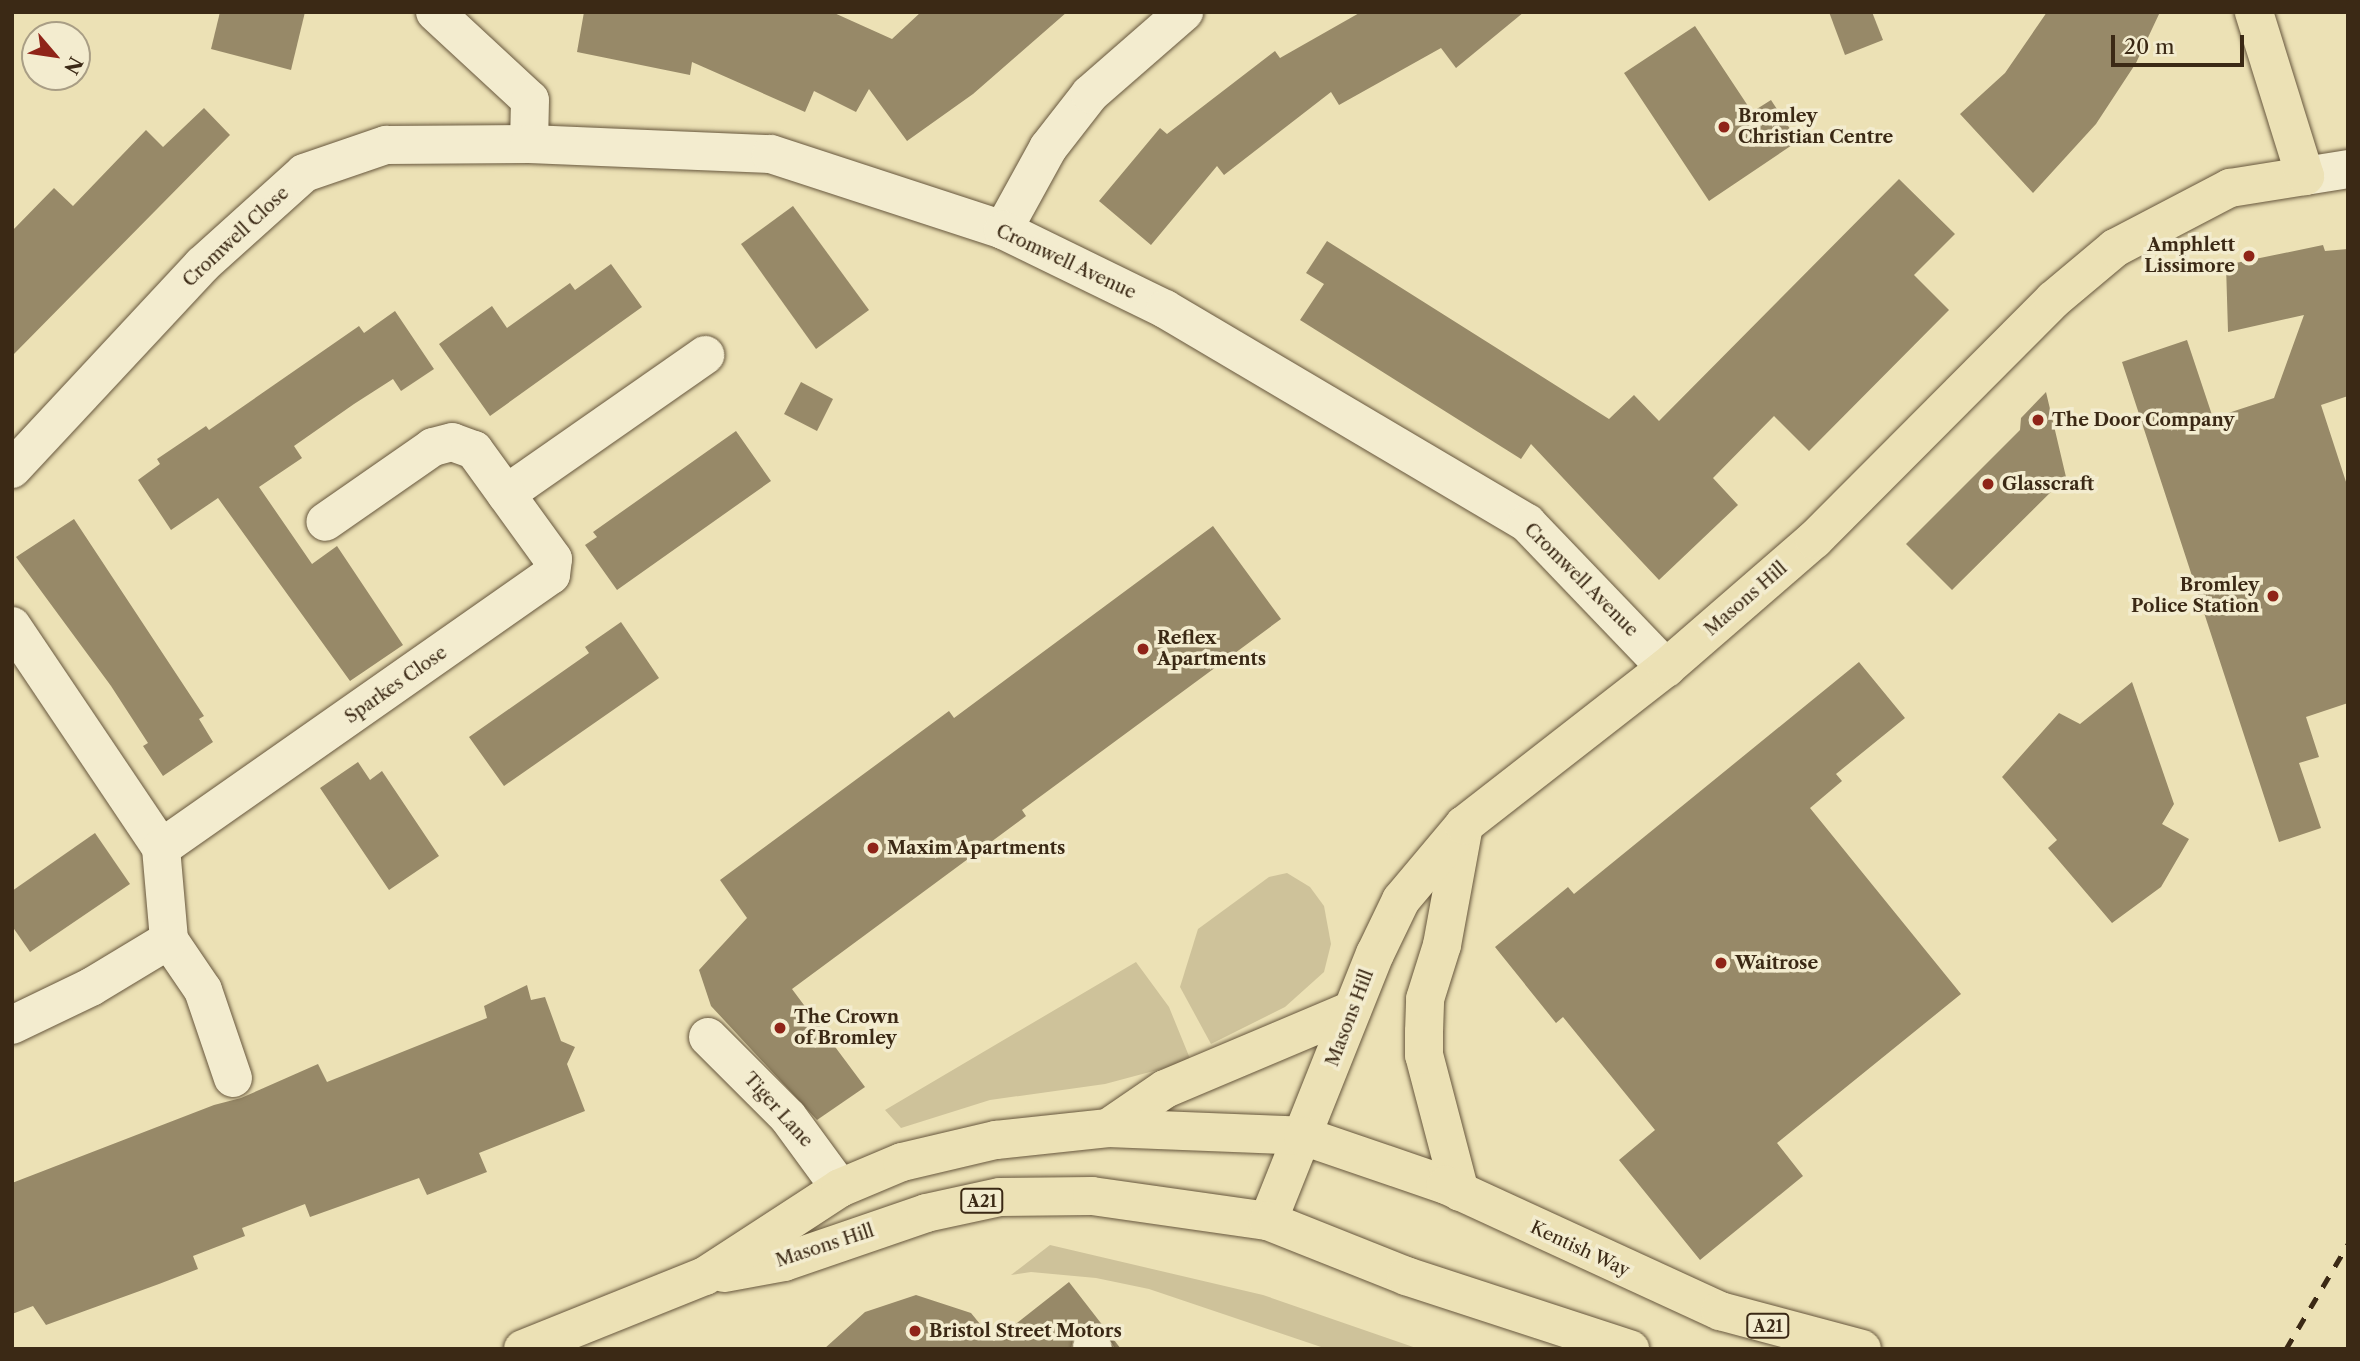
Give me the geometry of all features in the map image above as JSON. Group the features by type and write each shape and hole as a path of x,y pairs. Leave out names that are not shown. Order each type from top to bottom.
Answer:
{"main road":[{"path":"2254,12 2305,176"},
{"name":"Masons Hill","path":"705,1276 784,1262 926,1213 1000,1197 1093,1196 1268,1222 1352,1010 1401,900 1464,825 1666,668 1814,540 2053,300 2115,248 2230,188 2305,176"},
{"path":"1460,1192 1424,1055 1424,1032 1425,999 1442,945 1464,825"},
{"path":"1108,1128 1166,1089 1352,1010"},
{"name":"Masons Hill","path":"523,1349 705,1276 840,1188 902,1162 996,1140 1108,1128 1303,1136"},
{"name":"Kentish Way","path":"1303,1136 1460,1192 1677,1294 1792,1333 1862,1349"},
{"name":"A21","path":"1268,1222 1406,1276 1630,1349"}],"street":[{"path":"435,12 530,100 529,144"},
{"path":"1003,230 1048,148 1090,94 1184,12"},
{"name":"Cromwell Avenue","path":"529,144 771,153 1003,230 1165,309 1527,523 1666,668"},
{"name":"Cromwell Close","path":"12,469 202,265 304,173 386,145 529,144"},
{"path":"2305,176 2348,169"},
{"path":"506,494 705,355"},
{"name":"Sparkes Close","path":"161,848 551,575 553,559 474,450 452,442 433,447 325,522"},
{"path":"12,626 161,848 169,940 203,990 233,1078"},
{"path":"12,1025 91,987 169,940"},
{"name":"Tiger Lane","path":"708,1037 788,1118 840,1188"}],"shaded area":[{"path":"1287,873 1310,887 1324,906 1331,944 1324,972 1285,1007 1211,1044 1180,987 1198,929 1269,877"},
{"path":"1136,962 1169,1007 1191,1061 1105,1084 990,1100 901,1128 885,1110"},
{"path":"1050,1245 1263,1295 1419,1349 1327,1349 1149,1289 1096,1278 1031,1272 1011,1275"}],"building":[{"path":"220,12 305,12 291,70 211,49"},
{"path":"584,12 832,12 892,39 921,12 1067,12 973,94 907,141 869,89 856,112 814,91 805,112 692,62 690,75 577,52"},
{"path":"1361,12 1524,12 1456,68 1441,48 1339,105 1331,92 1224,175 1217,166 1151,245 1099,201 1160,128 1167,134 1275,51 1280,58"},
{"path":"1829,12 1872,12 1883,40 1845,55"},
{"path":"2047,12 2160,12 2136,63 2096,124 2033,193 1960,114 2005,73"},
{"name":"Bromley Christian Centre","path":"1695,26 1752,112 1771,100 1798,141 1709,201 1624,73"},
{"path":"204,108 230,135 12,356 12,231 54,188 73,206 146,130 163,147"},
{"path":"1899,179 1955,234 1914,275 1949,310 1809,451 1774,416 1713,478 1738,505 1659,580 1531,444 1521,459 1300,320 1324,284 1306,273 1327,241 1609,419 1634,395 1659,421"},
{"path":"793,206 869,310 816,349 741,244"},
{"name":"Bromley Police Station","path":"2323,245 2325,251 2348,249 2348,396 2321,405 2348,488 2348,703 2306,717 2319,757 2299,763 2321,828 2279,842 2122,362 2187,340 2213,418 2274,398 2304,315 2228,332 2226,265"},
{"path":"611,264 642,307 490,416 439,344 492,306 507,328 570,283 575,290"},
{"path":"395,311 434,369 401,391 393,379 354,404 294,446 302,458 259,487 312,564 337,546 403,645 350,681 218,498 171,530 138,480 160,464 157,459 206,426 209,430 359,326 364,333"},
{"path":"801,382 833,399 817,431 784,414"},
{"path":"2046,392 2066,477 1952,590 1906,544 2020,430 2021,418"},
{"path":"736,431 771,481 617,590 585,545 597,537 593,532"},
{"path":"74,519 204,716 199,719 213,742 163,776 143,746 148,743 111,686 16,557"},
{"path":"1213,526 1281,619 1022,810 1026,816 792,989 865,1087 817,1120 711,1006 699,970 747,918 720,880 949,711 954,718"},
{"path":"621,622 659,678 504,786 469,737 589,653 585,647"},
{"name":"Waitrose","path":"1859,662 1905,718 1836,774 1842,781 1810,808 1961,994 1777,1143 1803,1176 1700,1260 1619,1160 1655,1130 1563,1017 1556,1023 1495,947 1568,887 1574,894"},
{"path":"2132,682 2174,804 2162,824 2189,839 2161,887 2112,923 2048,848 2057,840 2002,777 2059,713 2080,724"},
{"path":"358,762 370,780 382,771 439,856 389,890 320,788"},
{"path":"95,833 130,884 30,952 12,926 12,891"},
{"path":"527,985 531,1000 545,997 561,1041 575,1047 567,1064 585,1111 479,1153 487,1172 427,1195 419,1178 310,1217 305,1204 242,1228 245,1236 193,1256 198,1269 159,1284 46,1325 33,1306 12,1314 12,1183 214,1105 241,1098 318,1064 327,1082 487,1018 484,1006"},
{"name":"Bristol Street Motors","path":"1069,1282 1121,1349 1115,1349 1105,1329 1093,1325 1074,1334 1071,1349 824,1349 865,1312 916,1295 971,1313 994,1341"}],"railway":[{"path":"2286,1349 2348,1244"}],"place":[{"name":"Bromley Christian Centre","path":"1724,127"},
{"name":"Amphlett Lissimore","path":"2249,256"},
{"name":"The Door Company","path":"2038,420"},
{"name":"Glasscraft","path":"1988,484"},
{"name":"Bromley Police Station","path":"2273,596"},
{"name":"Reflex Apartments","path":"1143,649"},
{"name":"Maxim Apartments","path":"873,848"},
{"name":"Waitrose","path":"1721,963"},
{"name":"The Crown of Bromley","path":"780,1028"},
{"name":"Bristol Street Motors","path":"915,1331"}]}
